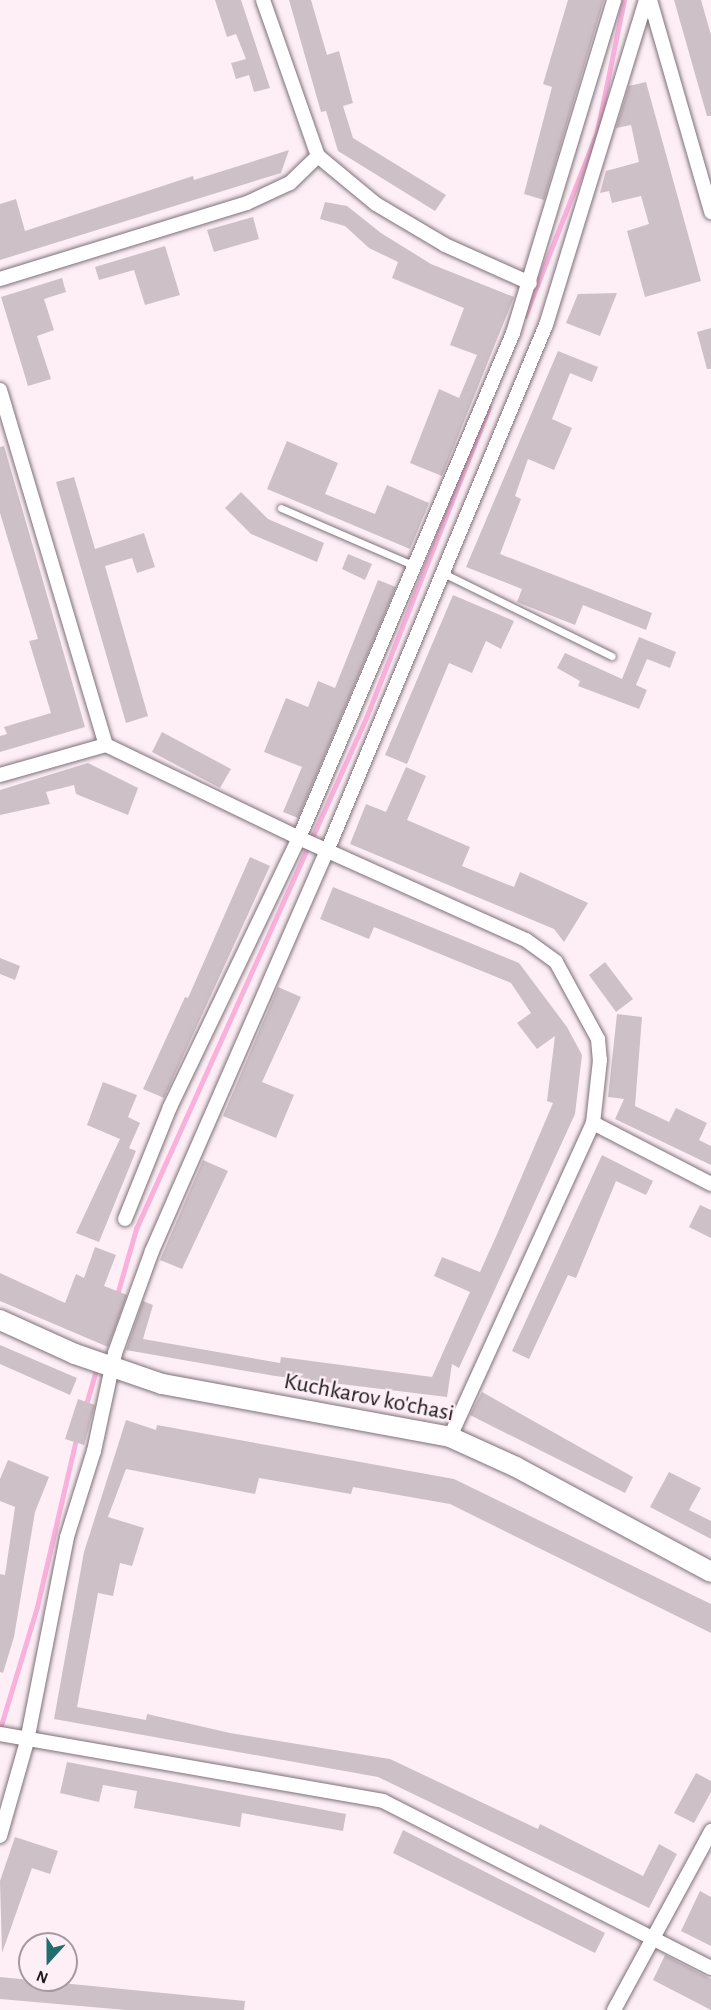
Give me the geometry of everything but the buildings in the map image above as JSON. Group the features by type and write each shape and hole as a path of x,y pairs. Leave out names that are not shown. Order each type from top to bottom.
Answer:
{"main road":[{"name":"Kuchkarov ko'chasi","path":"0,1320 113,1369 213,1394 450,1437 516,1467 711,1572"}],"street":[{"path":"263,0 318,156 376,204 445,245 530,283"},
{"path":"125,1219 170,1107 301,839 417,567 513,333 614,0"},
{"path":"648,0 711,212"},
{"path":"0,1836 66,1537 94,1451 113,1369 152,1251 443,573 546,325 648,0"},
{"path":"0,279 247,203 290,183 318,156"},
{"path":"0,390 106,745"},
{"path":"0,775 106,745 301,839 526,940 556,962 598,1039 600,1060 593,1123 450,1437"},
{"path":"593,1123 711,1184"},
{"path":"0,1734 23,1740 383,1801 711,1968"},
{"path":"614,2010 711,1831"}],"lane":[{"path":"281,508 417,567"},
{"path":"443,573 612,656"}],"waterway":[{"path":"525,316 597,132 624,0"},
{"path":"117,1295 136,1229 366,718 489,407"},
{"path":"85,1408 97,1367"},
{"path":"0,1729 37,1607 76,1439"}]}
